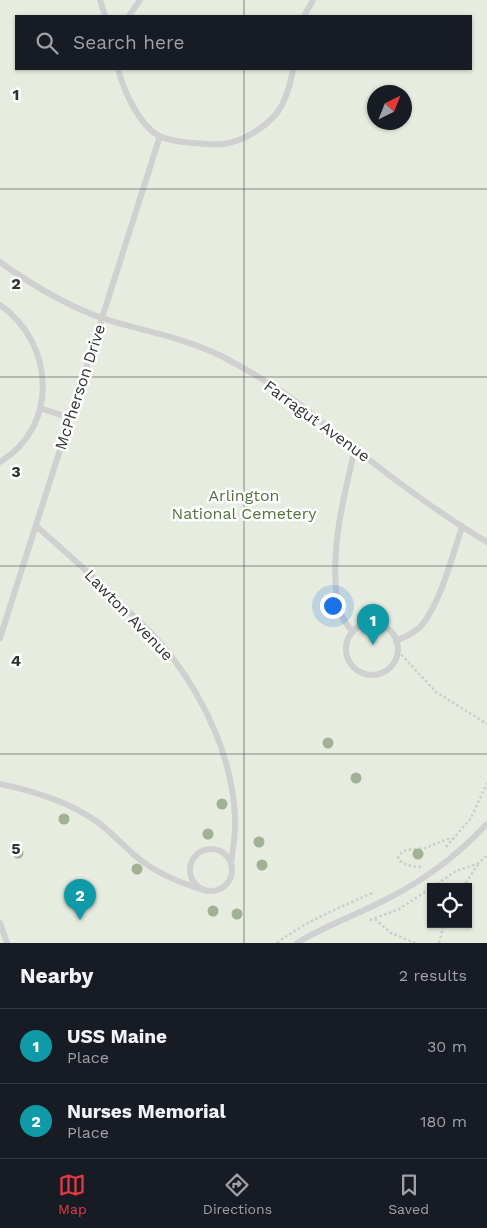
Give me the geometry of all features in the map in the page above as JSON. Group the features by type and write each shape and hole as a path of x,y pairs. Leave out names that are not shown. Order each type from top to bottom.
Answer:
{"lane":[{"path":"100,0 105,15"},
{"path":"130,15 140,0"},
{"path":"305,15 313,0"},
{"path":"118,70 131,104 150,128 160,136 179,141 206,144 224,144 241,139 270,120 281,107 290,86 293,70"},
{"name":"McPherson Drive","path":"0,638 160,136"},
{"name":"Farragut Avenue","path":"0,262 36,288 82,310 102,318 186,342 220,356 294,400 355,449 462,527 487,542"},
{"path":"0,304 10,311 22,324 32,340 39,356 43,374 43,392 34,424 16,450 0,462"},
{"path":"40,408 70,418"},
{"path":"352,631 345,623 338,607 335,578 337,538 355,449"},
{"name":"Lawton Avenue","path":"36,526 93,576 145,627 172,657 203,706 219,741 229,774 235,816 231,878 227,884 215,891 208,891"},
{"path":"396,641 409,636 422,625 436,602 462,527"},
{"path":"366,624 383,626 390,631 396,641 397,655 393,663 387,670 379,674 362,673 350,663 346,647 348,639 352,631 366,624"},
{"path":"0,784 25,789 56,799 96,821 149,866 181,883 208,891"},
{"path":"297,943 329,925 384,901 433,873 458,853 487,824"},
{"path":"208,891 195,884 191,878 190,866 194,857 204,849 215,848 225,854 231,863"},
{"path":"0,923 7,943"}],"path":[{"path":"397,649 436,692 487,724"},
{"path":"444,848 471,818 487,783"},
{"path":"420,867 406,865 398,858 407,850 426,848 447,839 453,839"},
{"path":"466,883 479,863 487,855"},
{"path":"438,883 456,871 479,863"},
{"path":"412,872 426,864"},
{"path":"277,943 294,930 322,914 374,893"},
{"path":"375,918 391,932 415,943"},
{"path":"439,943 443,928"}],"green space":[{"name":"Arlington National Cemetery","path":"0,0 487,0 487,943 0,943"}],"place":[{"name":"USS Maine","path":"373,645"},
{"name":"Nurses Memorial","path":"80,920"}]}
